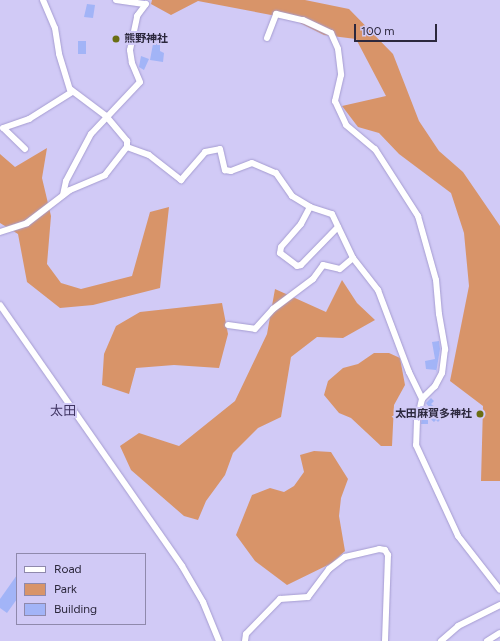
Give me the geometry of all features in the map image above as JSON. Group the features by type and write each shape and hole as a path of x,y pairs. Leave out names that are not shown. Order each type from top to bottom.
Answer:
{"street":[{"path":"0,232 27,223 63,195 105,175 127,147 127,141 106,116 72,92 66,83 55,28 43,0"},
{"path":"63,195 69,174 91,134 106,116 130,96 140,82 132,63 130,50 137,16 146,4 116,0"},
{"path":"267,38 276,14 303,20 331,33 338,49 341,75 335,101 346,125 375,149 418,216 436,280 439,314 446,349 442,373 436,386 422,399 417,420 416,445 458,536 500,590"},
{"path":"25,149 3,128 30,119 72,92"},
{"path":"127,147 149,156 181,180 206,152 220,149 225,170 231,171 252,163 276,173 292,196 310,207 332,214 353,258 378,290 409,372 422,399"},
{"path":"310,207 301,224 281,247 280,253 297,266 301,265 338,227"},
{"path":"228,325 255,329 273,309 313,279 323,265 340,268 353,258"},
{"path":"0,305 182,566 203,602 219,641"},
{"path":"245,641 246,634 280,599 308,597 329,569 345,557 378,549 385,550 388,555 385,641"},
{"path":"441,641 458,626 500,605"},
{"path":"488,641 500,633"}],"green space":[{"path":"152,0 305,0 349,9 393,54 419,121 439,151 463,172 500,226 500,481 481,481 483,406 450,381 469,286 464,233 451,193 399,154 379,133 358,127 342,106 386,96 356,39 324,35 292,19 198,1 171,15 151,4"},
{"path":"47,148 42,178 51,216 47,264 61,283 81,289 132,276 150,212 169,207 160,288 93,305 60,308 27,282 18,234 0,223 0,154 15,167"},
{"path":"342,280 357,303 375,320 343,338 317,337 291,357 281,417 258,428 233,453 225,475 206,501 198,520 184,516 131,470 120,446 139,433 179,446 235,401 267,334 275,289 326,312"},
{"path":"222,303 228,334 219,368 174,365 136,368 129,394 102,385 104,354 116,326 140,312"},
{"path":"374,353 389,353 400,358 405,385 394,405 392,446 381,446 351,418 339,413 324,395 328,381 343,368 358,364"},
{"path":"314,451 331,452 348,479 341,498 339,516 345,551 332,563 287,585 255,561 236,535 252,495 270,488 284,492 294,486 304,472 300,455"}],"building":[{"path":"87,4 95,5 93,18 84,17"},
{"path":"78,41 86,41 86,54 78,54"},
{"path":"153,44 160,44 160,51 164,53 163,62 150,60"},
{"path":"141,56 149,59 144,70 139,67"},
{"path":"439,341 440,349 436,373 436,370 426,369 425,361 435,359 432,342"},
{"path":"431,398 434,401 431,404 439,410 442,418 438,422 436,420 434,422 428,417 432,411 426,403"},
{"path":"422,417 428,417 428,424 421,424"},
{"path":"16,576 16,600 7,613 0,608 0,599"}],"place":[{"name":"熊野神社","path":"116,39"},
{"name":"太田麻賀多神社","path":"480,414"}],"district":[{"name":"太田","path":"63,411"}]}
